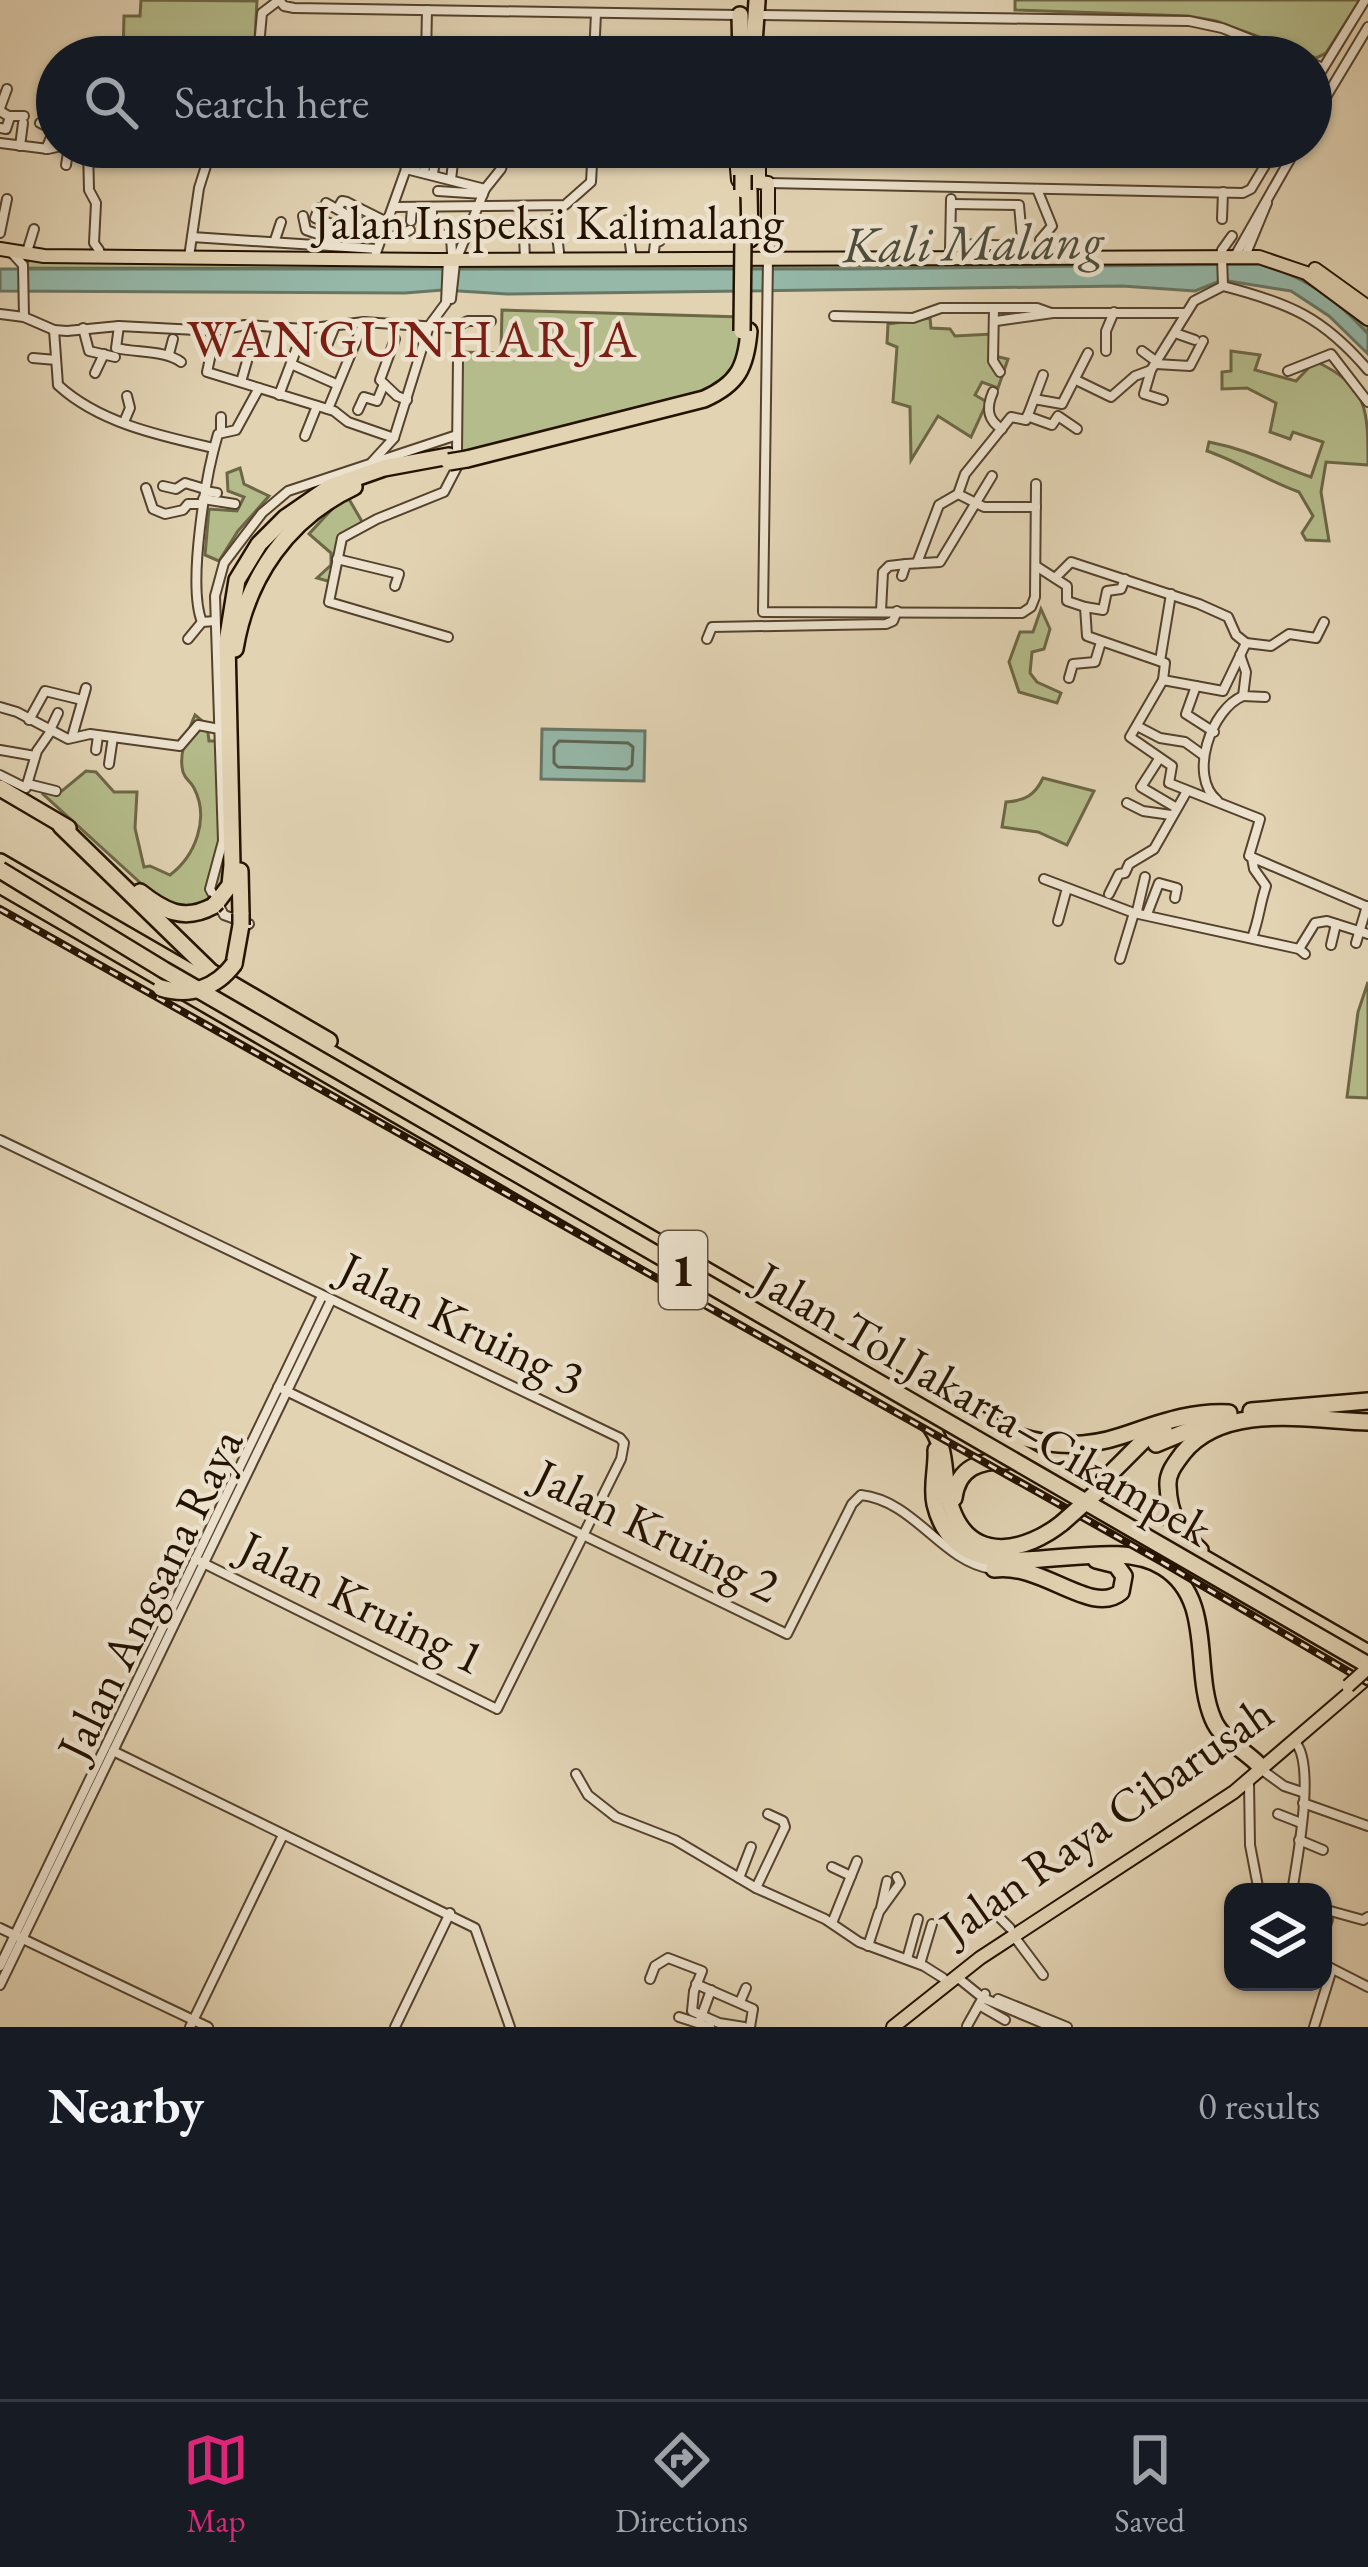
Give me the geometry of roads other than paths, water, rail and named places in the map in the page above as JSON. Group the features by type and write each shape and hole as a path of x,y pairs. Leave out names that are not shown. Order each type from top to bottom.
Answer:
{"highway":[{"path":"0,875 161,988 183,992 217,982 234,964 244,921 234,671 238,631 255,581 285,538 325,502 386,475 715,387 737,368 752,331 743,246 752,183 748,168"},
{"path":"0,788 74,832 159,907 185,914 215,904 230,885 232,865 227,642 237,580 259,544 285,518 330,487 384,468 458,458"},
{"path":"61,826 211,972 988,1424 1035,1442 1066,1445 1116,1438 1186,1414 1368,1401"},
{"path":"0,875 227,1019 926,1420 945,1457 952,1511 973,1537 991,1546 1035,1543 1152,1446 1208,1422 1272,1415 1368,1418"},
{"name":"Jalan Tol Jakarta–Cikampek","path":"0,875 172,981 1368,1665"},
{"name":"Jalan Tol Jakarta–Cikampek","path":"0,875 1240,1578 1368,1665"},
{"name":"1","path":"0,875 1368,1665"},
{"path":"913,1413 934,1441 935,1504 957,1543 976,1555 998,1559 1128,1553 1148,1558 1176,1576 1195,1607 1211,1715 1226,1738 1260,1767"},
{"path":"1106,1481 1135,1448 1158,1432 1228,1413"},
{"path":"1240,1578 1196,1546 1174,1519 1168,1474 1192,1441 1215,1425 1241,1421 1368,1418"},
{"path":"1008,1462 978,1463 959,1480 955,1504 966,1525 989,1541 1011,1544 1038,1537 1061,1522"},
{"path":"994,1569 1032,1571 1100,1601 1121,1592 1124,1576 1116,1564 1070,1558"}],"main road":[{"path":"755,168 752,183 768,257"},
{"name":"Jalan Inspeksi Kalimalang","path":"16,252 268,244 378,247 454,259"},
{"name":"Jalan Inspeksi Kalimalang","path":"190,248 454,259 632,255 656,250 694,255 743,246 768,257 1237,253 1306,273 1368,319"},
{"name":"Jalan Inspeksi Kalimalang","path":"768,257 951,247 1237,253 1307,265 1368,307"},
{"name":"Jalan Inspeksi Kalimalang","path":"525,256 560,252 632,255"},
{"name":"Jalan Raya Cibarusah","path":"883,2027 1011,1932 1295,1742 1368,1665"},
{"name":"Jalan Raya Cibarusah","path":"1260,1767 1351,1688"},
{"name":"Jalan Raya Cibarusah","path":"893,2027 949,1977"}],"street":[{"path":"260,36 262,14 279,0 289,8 596,13 751,7 1189,21 1242,36"},
{"path":"1332,53 1365,0"},
{"path":"427,10 430,36"},
{"path":"595,36 596,13"},
{"path":"1332,87 1368,27"},
{"path":"8,89 0,110 23,119 20,146"},
{"path":"0,128 6,129 10,116"},
{"path":"0,143 36,147"},
{"path":"88,168 89,190 96,203 94,243 107,252"},
{"path":"190,248 205,168"},
{"path":"428,173 429,168"},
{"path":"451,178 452,168"},
{"path":"454,259 484,191 502,168"},
{"path":"393,207 568,203 591,182 591,168"},
{"path":"752,183 1243,193 1253,187 1264,168"},
{"path":"1225,285 1237,253 1287,168"},
{"path":"378,247 406,169 484,191"},
{"path":"1018,188 1023,248"},
{"path":"1037,189 1052,226 1040,240 1044,250"},
{"path":"438,191 484,191"},
{"path":"1222,219 1223,192"},
{"path":"7,200 24,317"},
{"path":"338,208 342,200 387,222"},
{"path":"951,247 951,201 1019,205"},
{"path":"332,241 332,224 315,218 323,206 338,208 360,222 378,247"},
{"path":"304,216 306,230 332,241 378,247 411,229 412,207"},
{"path":"385,454 407,400 419,385 430,324 450,297 451,236 432,233 432,207"},
{"path":"554,218 560,252"},
{"path":"627,220 632,255"},
{"path":"268,244 280,222"},
{"path":"16,252 34,229"},
{"path":"515,234 524,235 525,256"},
{"path":"312,248 332,241"},
{"path":"768,257 766,306 752,331 763,612 1022,614 1034,602 1036,484"},
{"path":"1163,400 1144,394 1154,365 1194,302 1212,294 1232,294 1225,285"},
{"path":"1225,285 1292,306 1342,340 1368,370"},
{"path":"834,316 913,318 941,308 1037,308 1053,314"},
{"path":"994,308 993,361 1000,371"},
{"path":"1106,352 1106,331 1114,312"},
{"path":"996,321 1053,314 1186,313"},
{"path":"0,314 24,317 54,330 119,326 216,331 238,325 304,329 364,322 452,328 468,321 490,321"},
{"path":"328,409 364,322"},
{"path":"119,326 116,348 150,356 169,354 182,362"},
{"path":"326,348 335,326"},
{"path":"241,382 249,354 270,353 277,327"},
{"path":"83,328 89,351 115,357"},
{"path":"279,394 304,329"},
{"path":"54,330 58,385 65,391 95,412 214,448"},
{"path":"216,331 207,372 328,409 348,422 394,438"},
{"path":"1075,380 1111,397 1154,365 1190,366 1199,341 1174,333"},
{"path":"169,354 173,339"},
{"path":"394,339 380,380 407,400"},
{"path":"1288,371 1331,354 1342,340"},
{"path":"1142,351 1154,365"},
{"path":"1034,399 1060,405 1088,353"},
{"path":"95,374 104,354"},
{"path":"1331,354 1368,401"},
{"path":"33,358 56,360"},
{"path":"448,637 329,602 345,536 444,492 458,458 458,359"},
{"path":"291,364 337,384"},
{"path":"902,576 939,505 958,494 965,474 1011,417 1024,420 1028,416 1042,375"},
{"path":"358,410 364,397 377,401 384,384"},
{"path":"221,431 236,430 259,388"},
{"path":"993,392 990,417 1002,429"},
{"path":"124,422 130,408 127,395"},
{"path":"305,436 317,406"},
{"path":"1028,416 1052,425 1058,416 1077,429"},
{"path":"202,622 195,585 204,496 221,417"},
{"path":"244,921 224,915 210,894 223,841 215,621 220,572 239,539 262,513 301,485 385,454 457,435"},
{"path":"881,611 883,572 889,566 940,562 992,476"},
{"path":"163,486 176,489 185,482 204,496 235,504"},
{"path":"146,488 153,509 165,514 217,493"},
{"path":"958,494 974,504 1036,507"},
{"path":"338,559 399,574 395,586"},
{"path":"1055,578 1071,562 1171,594 1229,618 1246,643 1268,646 1285,635 1316,638 1324,622"},
{"path":"1036,565 1067,586 1067,601 1103,610 1107,591 1121,589 1125,579"},
{"path":"1160,661 1171,594"},
{"path":"1084,607 1087,636 1160,661 1167,669 1130,739 1172,766 1169,783 1260,819 1248,852 1266,886 1259,904 1261,919 1251,938"},
{"path":"707,639 712,627 886,624 893,622 897,611"},
{"path":"188,639 202,622 215,621"},
{"path":"1070,678 1074,663 1095,662 1101,641"},
{"path":"1162,680 1223,691 1246,643"},
{"path":"1239,653 1246,672 1243,696"},
{"path":"1196,686 1186,714 1214,732"},
{"path":"71,739 86,688"},
{"path":"29,720 45,691 82,700"},
{"path":"1219,804 1206,788 1203,755 1228,705 1243,696 1265,697"},
{"path":"0,707 71,739 98,736 180,746 198,725 219,729"},
{"path":"0,775 22,788 28,784 35,756 58,713"},
{"path":"1137,725 1160,739 1185,742 1203,755"},
{"path":"96,750 98,736"},
{"path":"109,764 113,737"},
{"path":"0,750 35,756"},
{"path":"1159,759 1141,787 1173,811"},
{"path":"28,784 56,791"},
{"path":"1109,894 1129,864 1154,849 1187,790"},
{"path":"1126,803 1143,811 1173,811"},
{"path":"1252,858 1367,907 1356,943"},
{"path":"1140,913 1145,877"},
{"path":"1044,879 1140,913 1302,951 1315,923 1363,932"},
{"path":"1120,959 1159,883 1177,889 1175,898"},
{"path":"1058,921 1067,888"},
{"path":"1331,945 1336,924"},
{"name":"Jalan Kruing 3","path":"0,1140 620,1438 625,1447 622,1455 497,1709"},
{"name":"Jalan Angsana Raya","path":"0,1984 18,1937 327,1298"},
{"name":"Jalan Kruing 2","path":"282,1389 788,1634 852,1504 862,1495 915,1519 972,1564 994,1569"},
{"name":"Jalan Kruing 1","path":"200,1562 497,1709"},
{"path":"1293,1883 1305,1754 1295,1742"},
{"path":"109,1749 477,1929 505,2024"},
{"path":"1260,1767 1303,1798 1368,1826"},
{"path":"576,1774 600,1807 667,1836 868,1946 920,1964 1052,2027"},
{"path":"1246,1778 1257,1883"},
{"path":"756,1888 785,1827 768,1814"},
{"path":"1278,1814 1301,1822"},
{"path":"192,2024 283,1834"},
{"path":"1299,1840 1323,1850"},
{"path":"739,1878 752,1847"},
{"path":"832,1923 857,1861"},
{"path":"832,1867 851,1876"},
{"path":"868,1946 881,1910 900,1883 892,1879"},
{"path":"1332,1911 1368,1917"},
{"path":"395,2027 450,1913"},
{"path":"995,1913 1043,1975"},
{"path":"907,1959 918,1919"},
{"path":"920,1964 932,1924"},
{"path":"0,1928 192,2024 208,2027"},
{"name":"Jalan Angsana Raya","path":"0,1966 18,1937"},
{"path":"650,1979 656,1965 672,1958 702,1971 691,2009 710,2027"},
{"path":"1332,1969 1368,1987"},
{"path":"679,2017 747,2027 754,2010 696,1984"},
{"path":"740,2002 746,1988"},
{"path":"700,2019 711,1990"},
{"path":"1314,2027 1322,1991"},
{"path":"982,1997 1004,2020"},
{"path":"967,2026 982,1997"},
{"path":"982,1997 1067,2027"}],"water":[{"path":"1259,264 1291,275 1332,300 1368,334 1368,354 1329,316 1291,291 1222,280 1195,291 1122,286 507,294 443,290 0,291 0,269"},
{"path":"542,729 645,731 644,781 541,779"}],"waterway":[{"name":"Kali Malang","path":"1077,277 1170,276"},
{"name":"Kali Malang","path":"819,280 864,279"},
{"name":"Kali Malang","path":"885,279 924,279"},
{"name":"Kali Malang","path":"697,280 738,280"}],"railway":[{"path":"0,909 1162,1562 1368,1683"}],"district":[{"name":"WANGUNHARJA","path":"413,338"}]}
